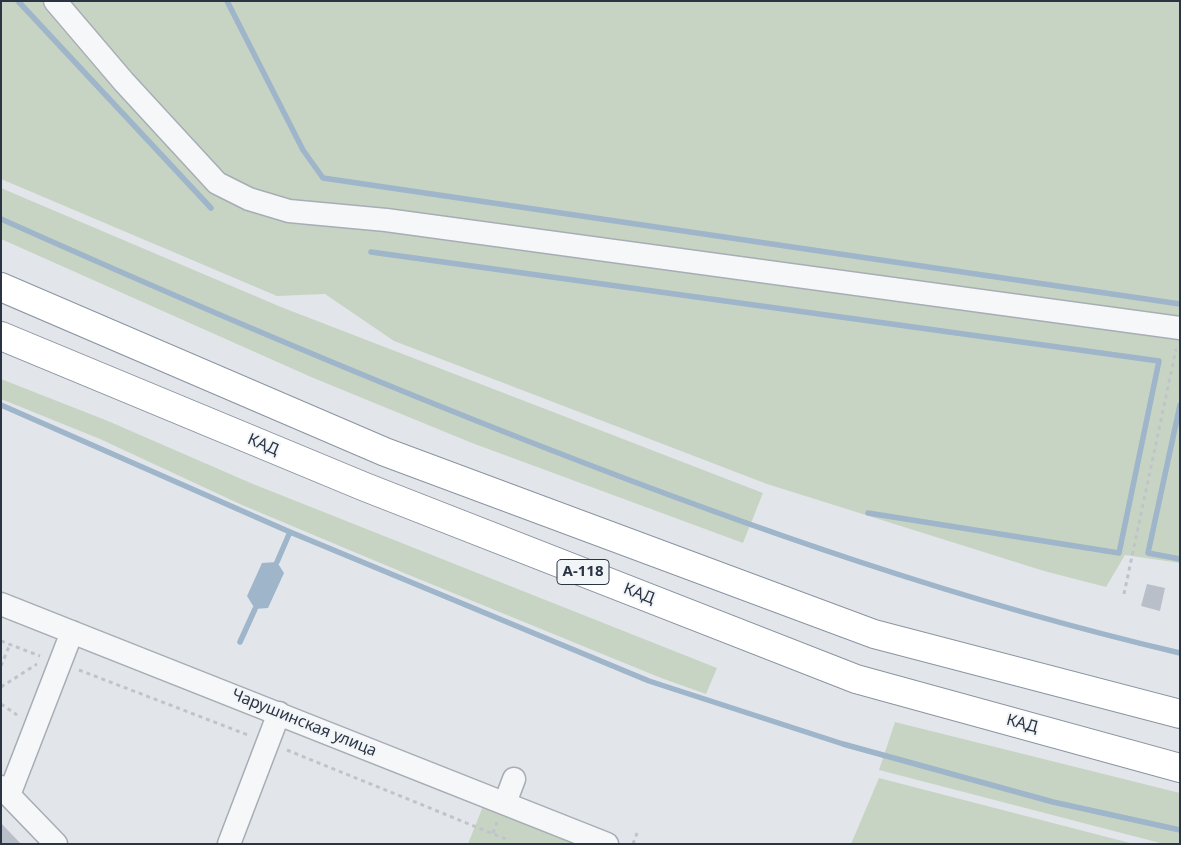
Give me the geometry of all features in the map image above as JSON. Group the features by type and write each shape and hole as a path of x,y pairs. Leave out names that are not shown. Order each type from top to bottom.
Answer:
{"highway":[{"name":"А-118","path":"1,287 386,452 874,634 1180,714"},
{"name":"КАД","path":"1,336 365,488 856,679 1180,768"}],"street":[{"path":"55,1 124,82 217,183 249,199 289,211 386,220 1179,334"},
{"name":"Чарушинская улица","path":"1,604 607,844"},
{"path":"56,844 5,791 72,632"},
{"path":"229,844 279,713"},
{"path":"505,803 514,779"}],"path":[{"path":"1124,594 1179,334"},
{"path":"1,640 46,658 1,687"},
{"path":"1,666 10,644"},
{"path":"60,663 268,743 506,839"},
{"path":"633,844 638,833"}],"green space":[{"path":"1,1 1180,1 1180,563 1125,555 1106,587 1044,571 767,484 394,341 325,294 277,296 1,179"},
{"path":"1,188 281,307 763,493 743,543 472,443 311,377 1,239"},
{"path":"1,379 108,421 253,484 717,668 706,694 661,678 409,575 242,505 100,439 1,399"},
{"path":"895,722 1180,793 1180,844 1164,844 879,770"},
{"path":"879,778 1134,844 851,844"},
{"path":"483,806 579,844 468,844"}],"water":[{"path":"277,562 284,573 268,608 255,609 247,596 262,563"}],"building":[{"path":"1147,584 1165,588 1160,611 1141,606"},
{"path":"1,823 21,844 1,844"}],"waterway":[{"path":"18,1 211,208"},
{"path":"227,1 303,150 323,178 1180,304"},
{"path":"1,219 338,365 621,477 778,534 937,587 1018,611 1180,653"},
{"path":"371,252 1159,361 1119,553 868,513"},
{"path":"1,405 290,532 649,681 843,744 1053,802 1180,830"},
{"path":"1180,405 1148,553 1180,559"},
{"path":"277,562 290,532"},
{"path":"240,642 255,609"}]}
